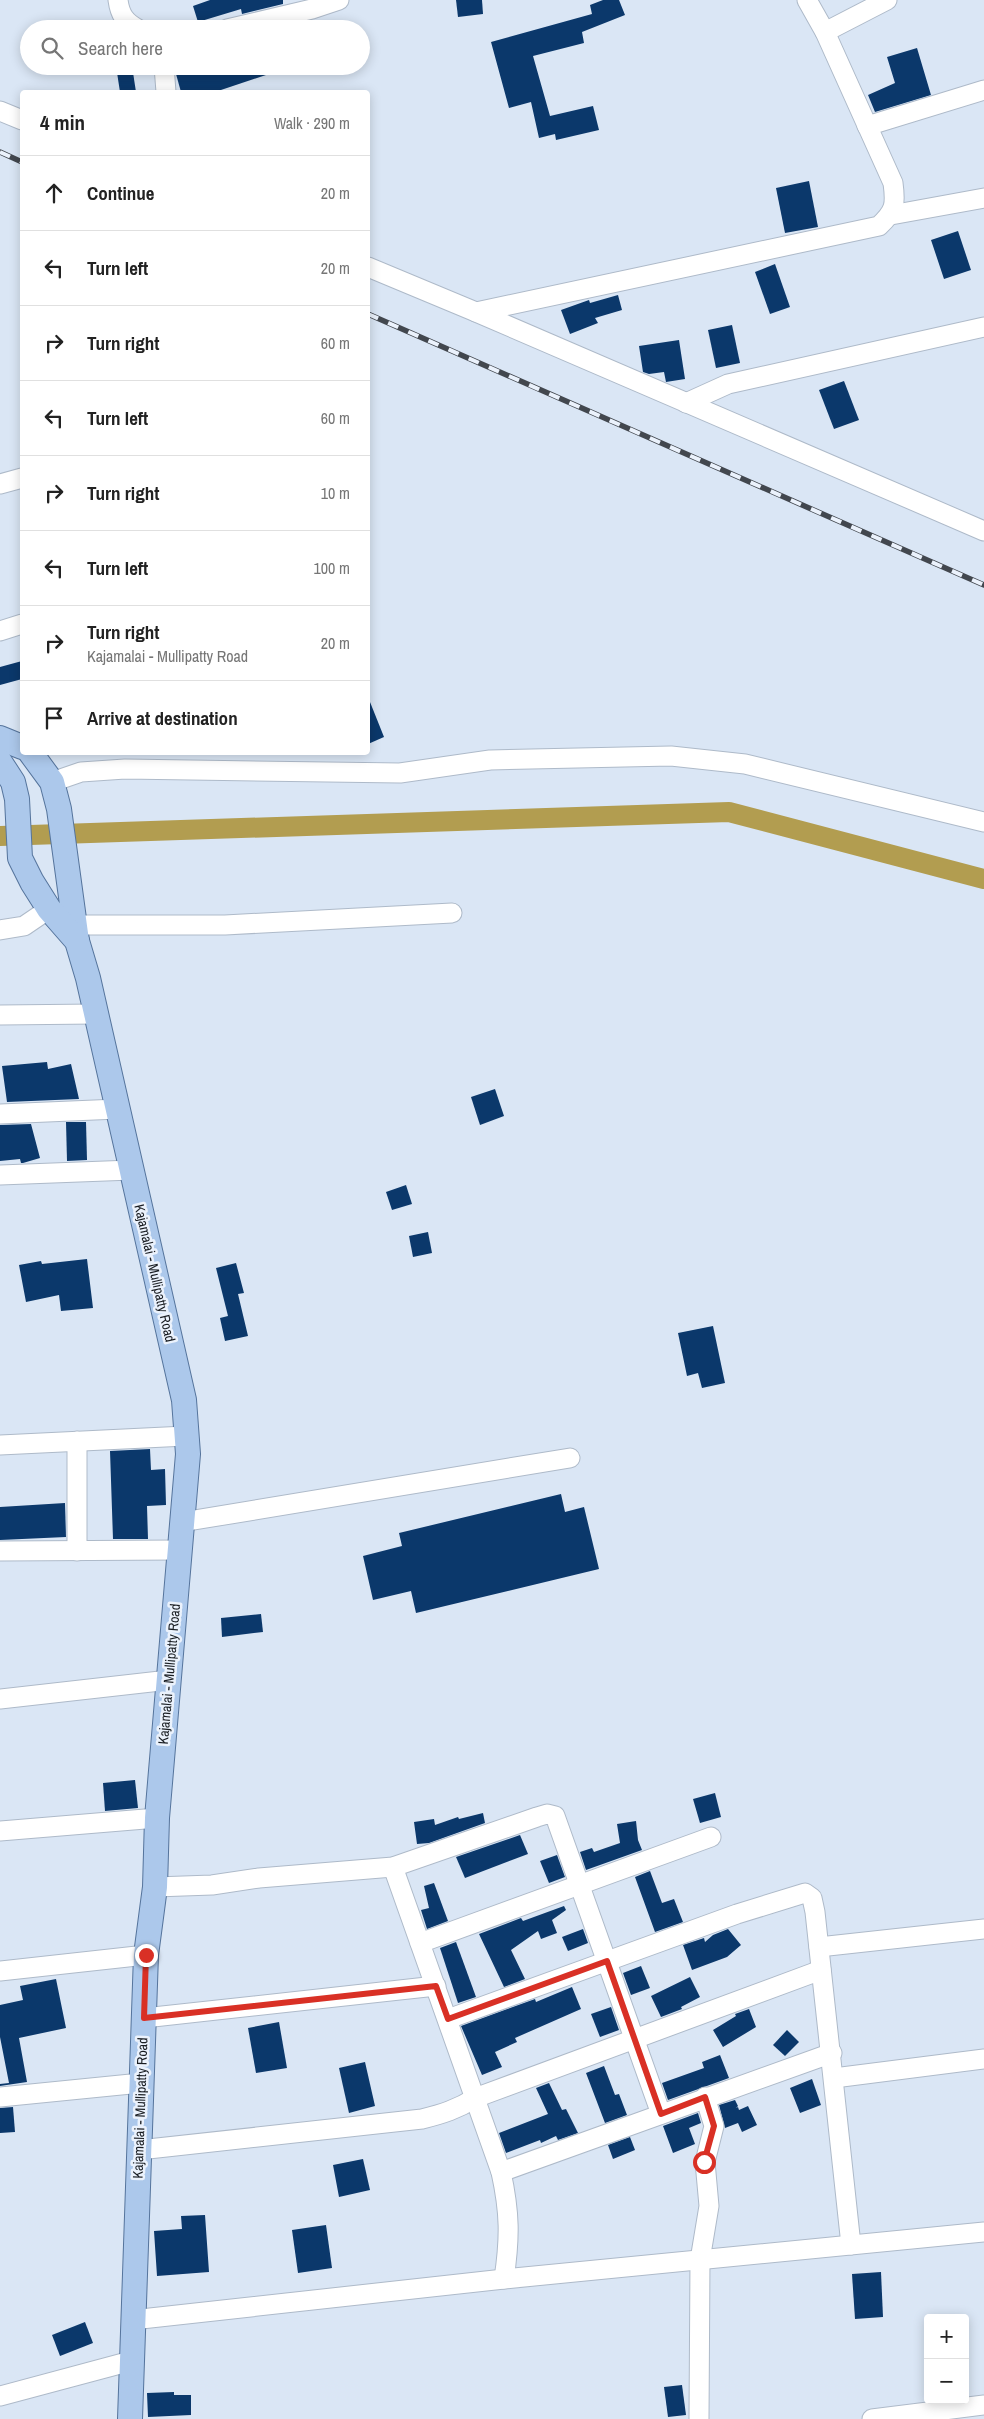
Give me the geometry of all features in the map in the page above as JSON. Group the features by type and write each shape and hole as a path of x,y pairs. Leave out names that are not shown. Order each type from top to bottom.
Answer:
{"main road":[{"path":"0,738 20,747"},
{"name":"Kajamalai - Mullipatty Road","path":"32,755 52,782 59,809 76,933 184,1400 188,1454 157,1818 155,1888 146,1955 130,2419"},
{"name":"Kajamalai - Mullipatty Road","path":"2,768 17,800 20,858 49,909 76,933"}],"street":[{"path":"118,0 121,14 125,20"},
{"path":"267,20 312,10 339,0"},
{"path":"476,312 879,226 893,208 893,183 825,32 807,0"},
{"path":"825,32 887,0"},
{"path":"165,75 166,90"},
{"path":"867,126 984,90"},
{"path":"0,111 20,119"},
{"path":"893,208 917,212 984,198"},
{"path":"370,268 984,531"},
{"path":"686,402 728,384 984,327"},
{"path":"0,484 20,479"},
{"path":"0,631 20,625"},
{"path":"52,782 81,772 125,769 400,773 490,760 671,756 745,764 984,822"},
{"path":"0,930 24,926 49,909"},
{"path":"76,933 452,914"},
{"path":"0,1015 96,1014"},
{"path":"0,1114 118,1109"},
{"path":"0,1175 132,1170"},
{"path":"0,1445 186,1436"},
{"path":"77,1441 77,1550"},
{"path":"182,1522 570,1458"},
{"path":"0,1551 180,1550"},
{"path":"0,1699 169,1680"},
{"path":"155,1888 212,1885 259,1878 393,1867 547,1814 554,1816 559,1823 661,2114"},
{"path":"0,1831 157,1818"},
{"path":"420,1944 711,1837"},
{"path":"393,1867 501,2172 509,2209 510,2238 504,2279"},
{"path":"448,2019 737,1914 805,1892 812,1898 819,1947 832,2053 851,2245"},
{"path":"819,1947 984,1928"},
{"path":"0,1971 146,1955"},
{"path":"139,2150 422,2119 462,2107 475,2098 821,1970"},
{"path":"144,2018 436,1986"},
{"path":"501,2172 705,2097 832,2053"},
{"path":"834,2078 984,2059"},
{"path":"0,2097 141,2084"},
{"path":"699,2419 700,2260 709,2206 704,2162 714,2126 705,2097"},
{"path":"132,2320 504,2279 984,2232"},
{"path":"0,2396 131,2361"},
{"path":"872,2419 984,2405"}],"building":[{"path":"210,0 283,0 283,4 242,14 241,9 205,20 197,20 193,6"},
{"path":"456,0 482,0 483,14 458,17"},
{"path":"603,0 619,0 625,15 582,32 584,43 533,56 550,116 593,106 599,130 556,140 555,134 539,138 531,102 509,108 491,42 592,14 590,5"},
{"path":"917,48 931,95 875,112 868,95 895,83 887,57"},
{"path":"117,75 133,75 136,90 120,90"},
{"path":"176,75 266,75 221,90 180,90"},
{"path":"809,181 818,227 785,233 776,188"},
{"path":"958,231 971,270 944,279 931,240"},
{"path":"775,264 790,307 770,314 755,272"},
{"path":"618,295 622,310 595,318 598,323 570,334 561,310 589,300 590,303"},
{"path":"732,325 740,363 716,368 708,330"},
{"path":"679,340 685,379 666,382 664,372 649,374 643,372 639,346"},
{"path":"844,381 859,420 834,429 819,390"},
{"path":"20,662 20,680 0,685 0,667"},
{"path":"370,702 384,737 370,743"},
{"path":"47,1062 48,1069 71,1064 79,1099 7,1102 2,1066"},
{"path":"495,1089 504,1116 480,1125 471,1097"},
{"path":"66,1122 86,1122 87,1160 67,1161"},
{"path":"31,1124 40,1158 23,1163 21,1163 20,1159 0,1161 0,1125"},
{"path":"406,1185 412,1204 392,1210 386,1192"},
{"path":"428,1232 432,1253 413,1257 409,1236"},
{"path":"87,1259 93,1308 61,1311 59,1295 26,1302 19,1265 41,1261 42,1264"},
{"path":"236,1263 244,1293 238,1294 248,1336 225,1341 220,1318 228,1316 216,1268"},
{"path":"713,1326 725,1383 702,1388 698,1373 687,1376 678,1333"},
{"path":"150,1449 151,1470 165,1469 166,1505 147,1506 148,1539 113,1539 110,1451"},
{"path":"561,1494 565,1512 584,1507 599,1569 416,1613 411,1591 373,1600 363,1556 402,1546 399,1533"},
{"path":"65,1503 66,1537 0,1540 0,1507"},
{"path":"261,1614 263,1632 222,1637 221,1618"},
{"path":"135,1780 138,1808 105,1811 103,1783"},
{"path":"715,1793 721,1817 700,1823 693,1799"},
{"path":"483,1813 485,1823 429,1843 417,1844 414,1822 434,1819 435,1825 458,1817 459,1819"},
{"path":"636,1821 638,1840 642,1850 586,1870 580,1852 592,1848 594,1852 620,1843 617,1824"},
{"path":"520,1835 528,1854 465,1878 456,1857"},
{"path":"557,1855 565,1877 549,1883 540,1861"},
{"path":"650,1871 662,1903 674,1899 683,1922 655,1932 635,1877"},
{"path":"434,1883 448,1921 427,1929 421,1910 429,1908 424,1886"},
{"path":"564,1906 566,1910 552,1920 557,1933 541,1939 538,1931 511,1950 525,1979 504,1987 479,1934 521,1918 523,1921"},
{"path":"583,1929 588,1943 568,1951 562,1937"},
{"path":"728,1929 741,1945 727,1957 692,1970 683,1945 704,1938 705,1942 713,1935"},
{"path":"456,1942 476,1997 458,2003 440,1948"},
{"path":"641,1966 650,1988 631,1995 623,1973"},
{"path":"690,1977 700,1997 681,2007 682,2009 661,2017 651,1996"},
{"path":"56,1979 66,2028 19,2038 27,2082 0,2086 0,2084 9,2083 0,2037 0,2005 23,2000 20,1986"},
{"path":"572,1987 581,2009 515,2038 517,2042 495,2052 502,2067 482,2075 461,2026 535,1999 536,2002"},
{"path":"611,2007 619,2030 600,2037 591,2014"},
{"path":"749,2009 756,2027 723,2047 713,2030 736,2016 735,2014"},
{"path":"279,2022 287,2068 256,2073 248,2028"},
{"path":"787,2030 799,2042 785,2056 773,2045"},
{"path":"720,2055 729,2078 668,2100 662,2083 704,2068 702,2062"},
{"path":"365,2062 375,2106 349,2113 339,2068"},
{"path":"604,2066 615,2095 619,2094 627,2115 605,2123 586,2073"},
{"path":"812,2079 821,2105 800,2113 790,2088"},
{"path":"549,2083 562,2110 566,2109 578,2133 558,2140 556,2136 541,2143 540,2140 506,2153 499,2133 548,2114 536,2088"},
{"path":"735,2100 738,2106 736,2108 738,2107 739,2110 748,2106 757,2125 742,2132 738,2123 725,2128 719,2105"},
{"path":"13,2107 15,2132 0,2133 0,2108"},
{"path":"698,2113 701,2123 689,2128 695,2144 673,2153 663,2126"},
{"path":"630,2137 635,2150 613,2159 608,2145"},
{"path":"363,2159 370,2190 339,2197 333,2165"},
{"path":"205,2215 209,2272 157,2276 154,2231 182,2229 181,2216"},
{"path":"326,2225 332,2268 298,2273 292,2230"},
{"path":"881,2272 883,2317 855,2319 852,2274"},
{"path":"85,2322 93,2343 60,2356 52,2335"},
{"path":"682,2385 686,2415 668,2417 664,2387"},
{"path":"174,2392 174,2395 191,2395 191,2415 148,2417 147,2393"}],"waterway":[{"path":"0,836 729,812 984,879"}],"railway":[{"path":"0,152 20,161"},
{"path":"370,315 984,585"}],"route":[{"path":"146,1955 144,2018 436,1986 448,2019 607,1961 661,2114 705,2097 714,2126 704,2162"}]}
